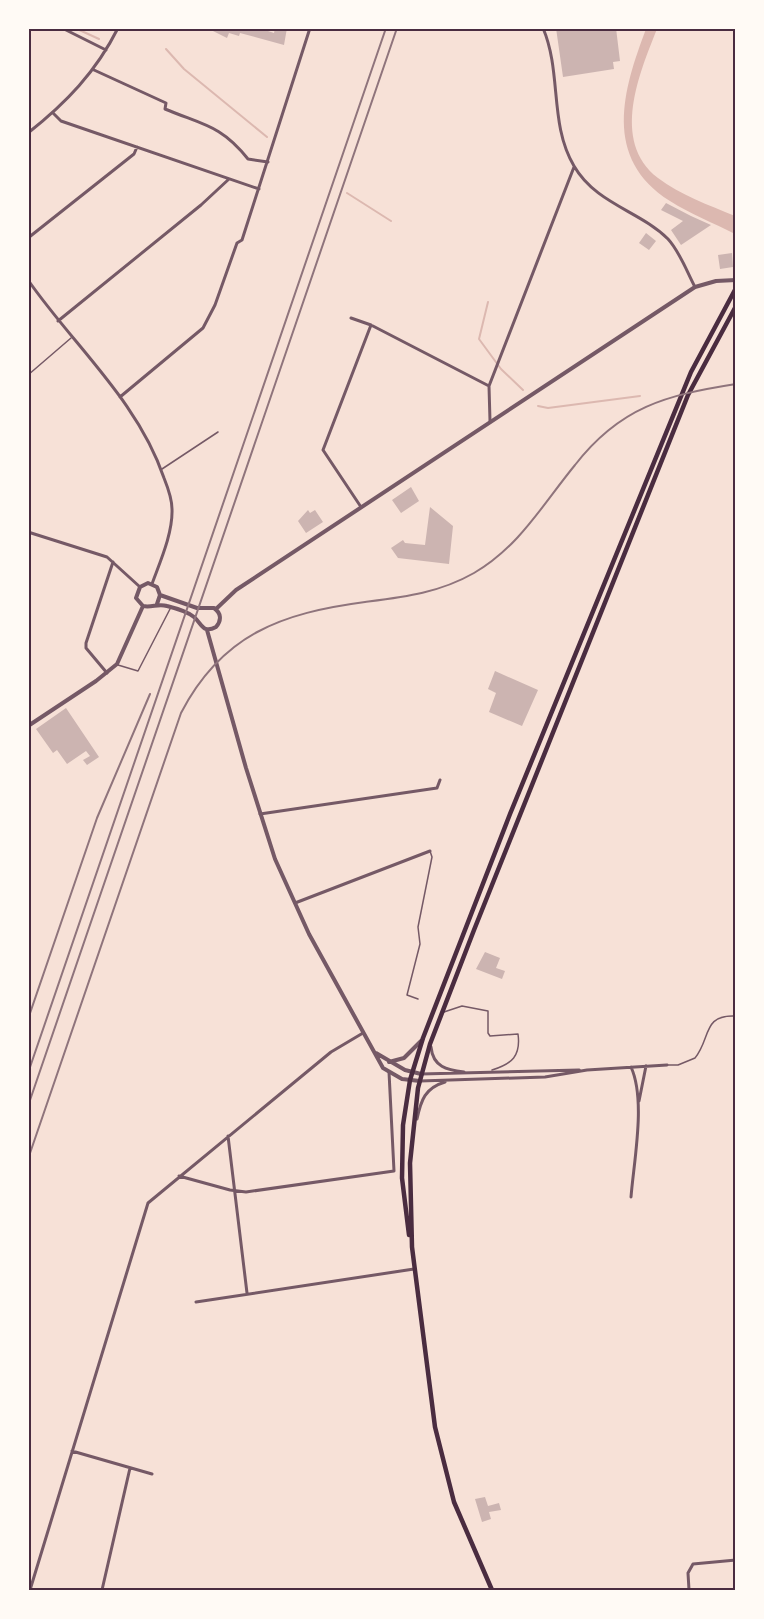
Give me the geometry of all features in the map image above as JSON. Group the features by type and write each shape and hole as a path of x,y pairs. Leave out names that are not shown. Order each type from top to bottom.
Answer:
{"main road":[{"path":"492,1590 465,1533 444,1469 435,1427 402,1178 403,1125 410,1080 423,1038 510,814 691,372 735,288"},
{"path":"412,1247 412,1135 420,1081 430,1044 688,395 735,306"}],"street":[{"path":"62,28 107,50"},
{"path":"28,133 53,113 94,70 118,28"},
{"path":"120,397 203,328 215,305 237,243 242,240 310,28"},
{"path":"543,28 550,51 558,125 574,167 598,193 668,239 695,287"},
{"path":"94,70 166,103 165,110 219,130 233,140 249,159 268,162"},
{"path":"53,113 61,121 259,189"},
{"path":"28,238 134,154 137,147"},
{"path":"490,421 489,386 574,167"},
{"path":"57,321 209,199 229,179"},
{"path":"28,280 57,321 120,397 147,437 161,469 172,511 152,584"},
{"path":"216,609 236,590 514,404 695,287 716,281 735,280"},
{"path":"351,318 371,325 489,386"},
{"path":"361,507 324,450 371,325"},
{"path":"28,532 107,557 140,587"},
{"path":"107,674 86,648 86,643 113,562"},
{"path":"140,587 152,584 158,588 160,595 157,604"},
{"path":"140,587 136,598 144,606 150,607 157,604 170,607 197,619"},
{"path":"160,595 201,609 209,606 216,609 220,621 216,627 207,630"},
{"path":"28,726 107,674 117,664 144,606"},
{"path":"179,1176 236,1191 394,1171 388,1072 363,1033 309,934 275,859 207,630 199,625 197,619 201,609"},
{"path":"260,814 437,788 440,780"},
{"path":"295,903 430,851"},
{"path":"30,1590 148,1203 331,1052 363,1033"},
{"path":"389,1062 404,1058 423,1038"},
{"path":"430,1044 433,1058 439,1066 472,1073"},
{"path":"374,1051 389,1062 422,1074 587,1070 667,1065"},
{"path":"638,1103 646,1066"},
{"path":"631,1067 637,1086 638,1103 631,1197"},
{"path":"388,1072 410,1080 450,1081 545,1077 587,1070"},
{"path":"412,1135 425,1094 433,1086 450,1081"},
{"path":"228,1136 247,1293"},
{"path":"195,1302 414,1269"},
{"path":"72,1451 152,1474"},
{"path":"102,1590 130,1468"},
{"path":"689,1590 688,1573 693,1564 735,1560"}],"lane":[{"path":"28,375 71,338"},
{"path":"161,469 218,432"},
{"path":"117,664 138,671 170,607"},
{"path":"418,999 407,995 420,944 418,927 432,857 430,851"},
{"path":"443,1012 462,1006 488,1011 490,1036 518,1034 519,1052 512,1062 489,1072"},
{"path":"667,1065 678,1065 695,1058 701,1052 711,1024 722,1016 735,1016"}],"shaded area":[{"path":"646,29 657,29 643,65 633,106 632,126 635,145 643,163 658,178 685,195 735,216 735,234 670,201 649,184 634,165 626,144 624,122 626,99 630,76"}],"building":[{"path":"207,28 259,28 274,33 275,28 287,28 284,45 240,33 239,36 229,33 227,38"},
{"path":"556,28 616,28 620,61 613,62 614,69 563,77"},
{"path":"666,203 711,225 681,245 671,230 683,221 661,210"},
{"path":"646,233 656,241 649,250 639,243"},
{"path":"732,253 733,267 720,269 718,255"},
{"path":"411,487 419,501 401,513 392,500"},
{"path":"430,507 453,526 449,564 398,558 391,548 403,540 405,543 425,545"},
{"path":"308,510 310,513 315,510 323,522 306,533 298,521"},
{"path":"495,671 538,690 522,726 489,712 496,693 488,689"},
{"path":"66,708 99,757 87,765 83,760 90,756 86,751 67,764 57,750 53,753 36,729"},
{"path":"485,952 500,958 496,968 505,971 502,979 476,969"},
{"path":"485,1497 488,1506 499,1503 501,1510 489,1512 491,1519 482,1522 475,1499"}],"waterway":[{"path":"75,28 99,39"},
{"path":"166,49 184,69 267,137"},
{"path":"347,193 391,221"},
{"path":"488,302 479,339 501,369 523,390"},
{"path":"538,406 548,408 640,396"}],"railway":[{"path":"28,1073 386,28"},
{"path":"28,1106 397,28"},
{"path":"28,1159 181,713 197,686 215,664 235,646 281,621 335,607 421,593 461,580 490,562 517,538 575,465 609,429 627,417 666,399 736,384"},
{"path":"28,1019 97,818 150,694"}]}
